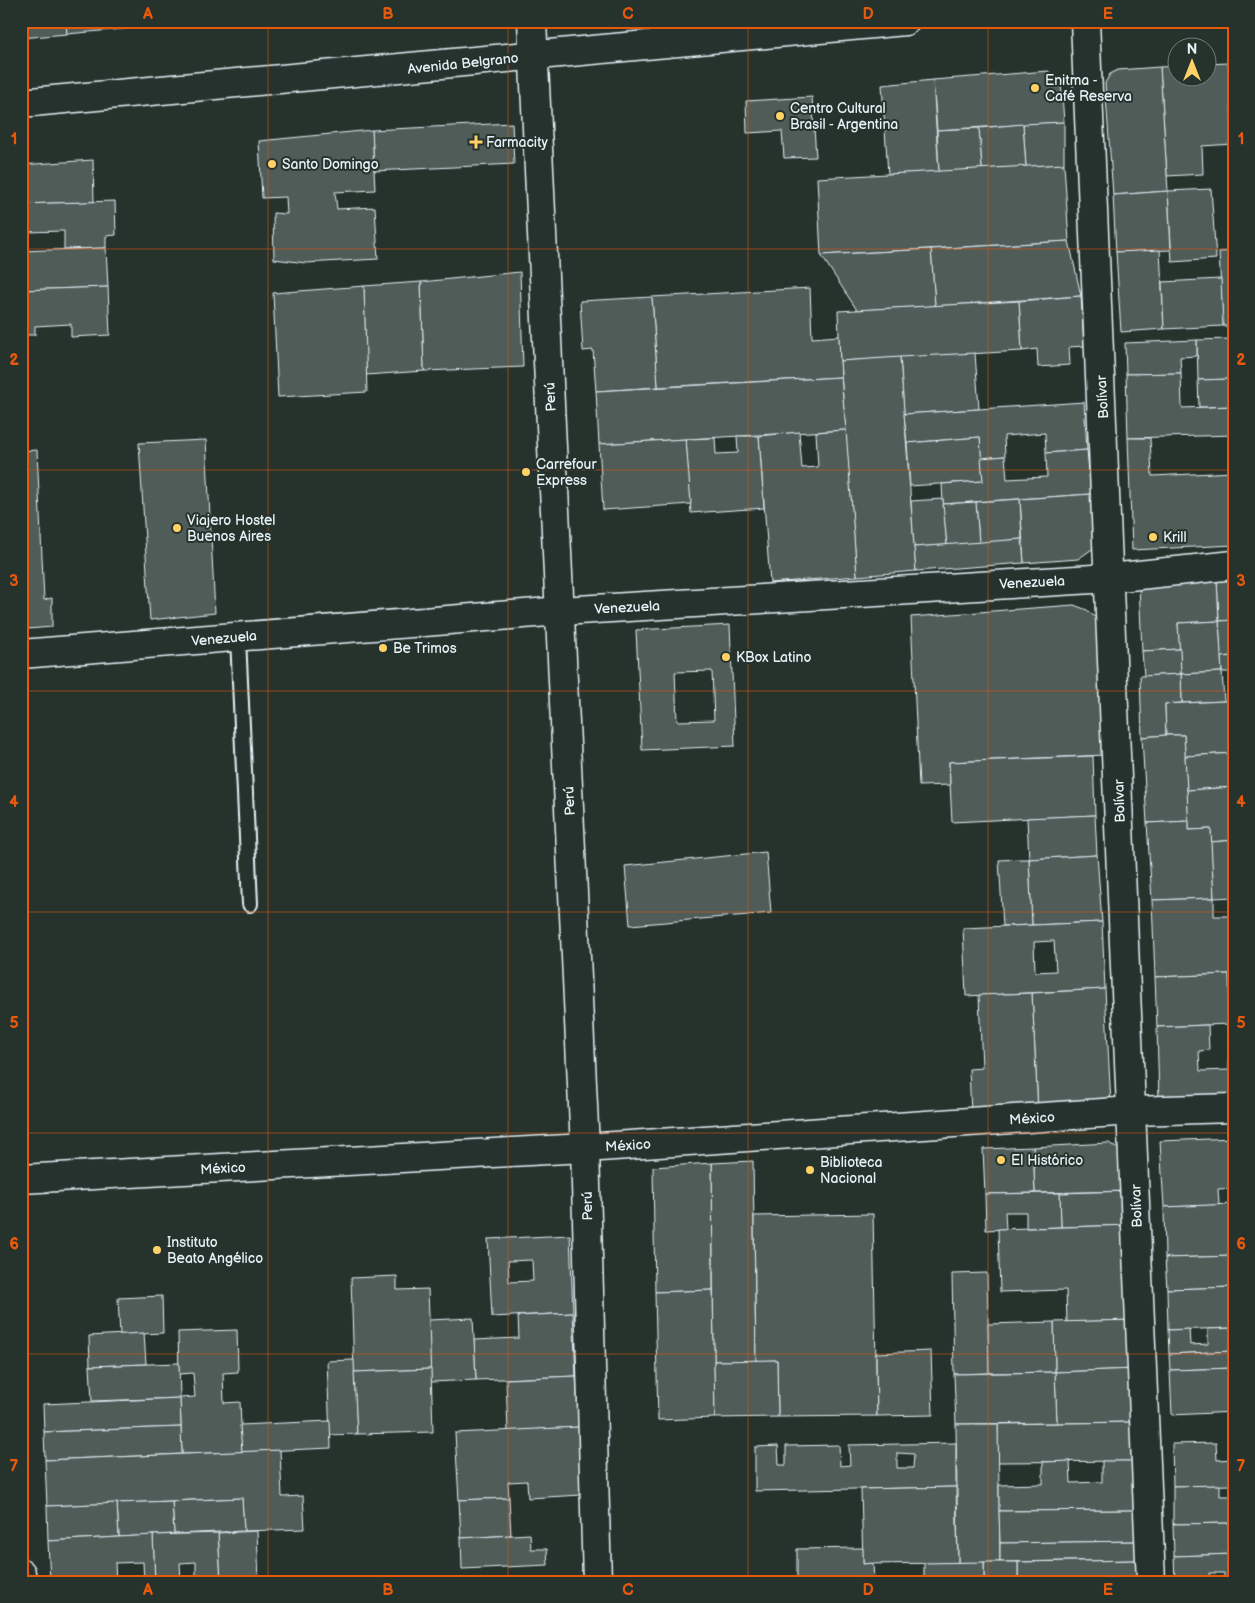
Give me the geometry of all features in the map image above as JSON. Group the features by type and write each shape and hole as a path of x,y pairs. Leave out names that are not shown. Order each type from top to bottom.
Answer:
{"street":[{"name":"Perú","path":"532,21 585,1148 596,1582"},
{"name":"Avenida Belgrano","path":"21,103 905,21"},
{"name":"Bolívar","path":"1085,21 1151,1582"},
{"name":"Venezuela","path":"21,654 561,611 1110,578 1234,565"},
{"name":"México","path":"21,1179 585,1148 1132,1111 1234,1108"},
{"path":"21,1573 22,1582"}],"lane":[{"path":"238,637 250,904"}],"building":[{"path":"21,21 66,21 67,34 21,38"},
{"path":"66,21 177,21 177,24 67,34"},
{"path":"177,21 242,21 242,23 177,24"},
{"path":"1228,63 1233,144 1202,146 1203,174 1167,176 1160,67 1168,67 1168,88 1218,88 1218,64"},
{"path":"1160,67 1168,191 1113,195 1105,83 1110,74 1118,70"},
{"path":"1048,71 1061,82 1064,122 937,130 933,80"},
{"path":"933,80 939,172 888,174 882,85"},
{"name":"Centro Cultural Brasil - Argentina","path":"812,97 816,157 784,158 782,131 747,133 746,101"},
{"path":"1064,122 1064,164 1026,167 1023,124"},
{"path":"512,123 514,164 374,171 372,130"},
{"path":"1023,124 1026,167 982,169 979,128"},
{"path":"979,128 982,169 939,172 937,130"},
{"path":"372,130 375,190 335,192 337,209 375,207 378,259 306,263 274,259 273,213 287,214 286,197 262,198 259,141"},
{"path":"93,160 94,202 21,204 21,165"},
{"path":"1064,164 1069,241 821,255 817,178"},
{"path":"1211,189 1216,259 1172,262 1168,191"},
{"path":"1168,191 1171,250 1116,252 1113,195"},
{"path":"115,201 116,235 106,236 106,248 64,249 64,231 26,232 26,251 21,251 21,204"},
{"path":"1069,241 1081,296 935,306 931,249"},
{"path":"106,248 108,287 21,290 21,251"},
{"path":"931,249 935,306 857,310 821,255"},
{"path":"1160,250 1164,329 1121,332 1116,252"},
{"path":"1234,251 1234,326 1223,326 1219,252"},
{"path":"520,272 523,367 424,371 421,282"},
{"path":"1221,279 1223,326 1164,329 1162,282"},
{"path":"421,282 424,371 366,375 364,286"},
{"path":"364,286 367,392 278,397 273,293"},
{"path":"108,287 110,335 71,337 71,324 35,326 35,335 21,335 21,290"},
{"path":"810,288 812,338 839,336 841,377 658,387 652,297"},
{"path":"1081,296 1084,346 1069,347 1070,365 1038,367 1037,349 1022,351 1019,301"},
{"path":"652,297 658,387 596,391 593,350 583,351 580,301"},
{"path":"1019,301 1022,351 840,361 838,311"},
{"path":"1230,339 1231,379 1198,380 1197,340"},
{"path":"1197,340 1197,356 1180,357 1181,373 1126,374 1125,343"},
{"path":"975,353 979,409 904,414 900,357"},
{"path":"900,357 916,571 857,576 840,361"},
{"path":"1231,366 1234,366 1234,406 1233,406"},
{"path":"1181,373 1182,408 1234,406 1234,435 1128,438 1126,374"},
{"path":"841,377 846,430 599,444 596,391"},
{"path":"1231,379 1233,406 1199,407 1198,380"},
{"path":"1084,402 1087,450 1046,453 1045,433 1004,436 1005,456 981,458 980,437 907,443 904,414"},
{"path":"846,430 857,576 770,583 759,436 799,432 802,468 818,467 816,432"},
{"path":"737,436 759,436 764,508 691,513 686,439 715,438 716,454 738,453"},
{"path":"980,437 983,481 910,486 907,443"},
{"path":"1128,438 1150,438 1152,476 1234,472 1234,545 1132,550"},
{"path":"686,439 691,504 603,510 599,444"},
{"name":"Viajero Hostel Buenos Aires","path":"206,440 215,613 150,620 139,443"},
{"path":"37,450 44,600 52,598 52,627 28,629 21,628 21,451"},
{"path":"1087,450 1091,494 943,504 942,484 983,481 981,458 1005,456 1007,479 1047,477 1046,453"},
{"path":"1091,494 1095,547 1078,559 1024,563 1020,499"},
{"path":"943,499 947,545 914,547 911,501"},
{"path":"1020,499 1022,539 979,543 976,502"},
{"path":"976,502 979,543 947,545 943,504"},
{"path":"1022,539 1024,563 916,571 914,547"},
{"path":"1234,579 1234,620 1219,621 1217,580"},
{"path":"1217,580 1219,621 1178,623 1180,649 1142,651 1139,585"},
{"path":"1074,605 1087,610 1097,619 1106,755 949,762 950,785 919,786 911,617"},
{"path":"1234,620 1234,656 1221,657 1219,621"},
{"path":"1219,621 1222,672 1181,674 1178,623"},
{"path":"730,625 735,746 642,750 636,630","holes":["712,671 714,720 677,721 675,672"]},
{"path":"1180,649 1181,674 1144,676 1142,651"},
{"path":"1234,656 1234,672 1222,672 1221,657"},
{"path":"1222,672 1224,701 1182,703 1181,674"},
{"path":"1181,674 1182,703 1165,704 1166,735 1142,737 1140,676"},
{"path":"1234,701 1234,753 1185,756 1184,735 1166,735 1165,704"},
{"path":"1184,735 1189,821 1147,823 1142,737"},
{"path":"1234,753 1234,787 1187,790 1185,756"},
{"path":"1093,756 1095,815 952,822 949,762"},
{"path":"1234,787 1234,840 1211,842 1211,829 1189,830 1187,790"},
{"path":"1095,815 1097,855 1029,859 1027,818"},
{"path":"1189,821 1189,830 1211,829 1214,898 1152,900 1147,823"},
{"path":"1234,840 1234,897 1214,898 1211,842"},
{"path":"766,852 771,913 630,925 625,866"},
{"path":"1097,855 1102,922 1032,925 1029,859"},
{"path":"1029,859 1032,925 1003,926 999,860"},
{"path":"1214,898 1214,916 1234,916 1234,993 1229,993 1229,974 1155,977 1152,900"},
{"path":"1102,922 1105,989 966,996 963,928","holes":["1054,941 1056,971 1035,972 1034,942"]},
{"path":"1229,974 1230,1024 1157,1027 1155,977"},
{"path":"1105,989 1111,1105 1038,1111 1032,993"},
{"path":"1032,993 1038,1111 971,1114 969,1069 982,1068 979,995"},
{"path":"1229,993 1234,993 1234,1037 1231,1037"},
{"path":"1208,1025 1209,1050 1199,1051 1200,1071 1229,1070 1229,1047 1234,1046 1234,1097 1159,1100 1157,1027"},
{"path":"1234,1138 1234,1188 1218,1189 1219,1205 1164,1207 1160,1141"},
{"path":"1109,1143 1127,1155 1131,1191 1035,1193 1033,1147"},
{"path":"1033,1147 1035,1193 985,1194 983,1149"},
{"path":"753,1161 756,1361 714,1361 712,1163"},
{"path":"712,1163 713,1290 655,1292 653,1167"},
{"path":"1131,1191 1132,1225 1061,1227 1060,1193"},
{"path":"1060,1193 1061,1227 1026,1228 1026,1212 1005,1212 1006,1229 986,1230 985,1194"},
{"path":"1234,1204 1234,1224 1229,1224 1230,1235 1234,1235 1234,1256 1165,1258 1164,1207"},
{"path":"873,1214 877,1416 778,1417 777,1360 756,1361 754,1216"},
{"path":"1132,1225 1134,1320 1067,1322 1066,1290 1000,1292 998,1229"},
{"path":"570,1235 573,1313 492,1317 488,1239","holes":["532,1260 533,1281 509,1282 508,1261"]},
{"path":"1234,1256 1234,1287 1167,1289 1165,1258"},
{"path":"987,1273 989,1373 954,1374 952,1274"},
{"path":"397,1276 397,1290 428,1289 431,1369 354,1372 351,1278"},
{"path":"1234,1287 1234,1328 1168,1330 1167,1289"},
{"path":"713,1290 715,1418 658,1420 655,1292"},
{"path":"162,1296 163,1333 120,1335 118,1298"},
{"path":"573,1313 576,1376 476,1380 474,1340 519,1338 518,1316"},
{"path":"473,1318 476,1380 431,1382 429,1320"},
{"path":"1134,1320 1136,1369 1055,1372 1054,1322"},
{"path":"1054,1322 1055,1372 989,1373 988,1324"},
{"path":"1234,1328 1234,1351 1169,1354 1168,1330 1189,1329 1190,1345 1208,1344 1208,1329"},
{"path":"237,1330 238,1372 223,1373 224,1403 240,1402 242,1452 182,1454 180,1398 195,1397 193,1373 179,1374 178,1332"},
{"path":"144,1333 146,1364 90,1366 89,1336"},
{"path":"931,1351 933,1415 877,1416 876,1353"},
{"path":"1234,1351 1234,1368 1170,1370 1169,1354"},
{"path":"354,1360 357,1434 330,1435 327,1361"},
{"path":"777,1360 778,1417 715,1418 714,1361"},
{"path":"179,1363 180,1398 92,1401 90,1366"},
{"path":"1234,1368 1234,1412 1172,1415 1170,1370"},
{"path":"431,1369 433,1432 357,1434 354,1372"},
{"path":"1136,1369 1138,1422 1057,1423 1055,1372"},
{"path":"1055,1372 1057,1423 956,1424 954,1374"},
{"path":"576,1376 579,1427 508,1431 506,1379"},
{"path":"180,1398 181,1427 44,1432 43,1404"},
{"path":"330,1421 331,1448 242,1452 240,1425"},
{"path":"1138,1422 1139,1461 998,1462 998,1424"},
{"path":"956,1424 998,1424 1000,1562 958,1563"},
{"path":"181,1427 182,1454 45,1460 44,1432"},
{"path":"579,1427 582,1495 528,1498 527,1481 508,1482 509,1498 459,1500 455,1433"},
{"path":"956,1443 956,1487 755,1491 755,1447 778,1446 779,1465 786,1465 786,1446 839,1445 840,1466 850,1465 849,1445","holes":["897,1453 914,1454 913,1468 897,1468"]},
{"path":"1216,1443 1217,1460 1234,1459 1234,1485 1173,1486 1172,1444"},
{"path":"280,1450 282,1497 303,1496 305,1529 244,1531 242,1498 47,1506 45,1460"},
{"path":"1070,1461 1071,1483 1102,1482 1102,1461 1139,1461 1140,1510 999,1511 999,1485 1043,1484 1043,1462"},
{"path":"1220,1485 1220,1496 1234,1496 1234,1523 1173,1524 1173,1486"},
{"path":"956,1487 958,1563 863,1564 861,1489"},
{"path":"242,1498 244,1531 174,1534 172,1501"},
{"path":"509,1498 511,1535 461,1538 459,1500"},
{"path":"172,1501 174,1534 119,1537 117,1503"},
{"path":"117,1503 119,1537 48,1541 47,1506"},
{"path":"1140,1510 1141,1541 1000,1543 999,1511"},
{"path":"1234,1523 1234,1554 1174,1556 1173,1524"},
{"path":"257,1531 259,1582 221,1582 218,1533"},
{"path":"218,1533 221,1582 196,1582 196,1562 180,1563 181,1582 155,1582 153,1535"},
{"path":"530,1534 531,1549 547,1549 548,1565 462,1569 461,1538"},
{"path":"153,1535 155,1582 144,1582 143,1562 115,1563 116,1582 50,1582 48,1541"},
{"path":"1141,1541 1141,1560 1000,1562 1000,1543"},
{"path":"863,1548 863,1564 873,1563 874,1582 797,1582 797,1549"},
{"path":"1234,1554 1234,1582 1224,1582 1224,1573 1209,1573 1210,1582 1175,1582 1174,1556"},
{"path":"1141,1560 1142,1582 1018,1582 1018,1562"},
{"path":"984,1562 1018,1562 1018,1582 984,1582"},
{"path":"984,1562 984,1582 924,1582 924,1563"}],"place":[{"name":"Enitma - Café Reserva","path":"1035,88"},
{"name":"Centro Cultural Brasil - Argentina","path":"780,116"},
{"name":"Farmacity","path":"476,142"},
{"name":"Santo Domingo","path":"272,164"},
{"name":"Carrefour Express","path":"526,472"},
{"name":"Viajero Hostel Buenos Aires","path":"177,528"},
{"name":"Krill","path":"1153,537"},
{"name":"Be Trimos","path":"383,648"},
{"name":"KBox Latino","path":"726,657"},
{"name":"El Histórico","path":"1001,1160"},
{"name":"Biblioteca Nacional","path":"810,1170"},
{"name":"Instituto Beato Angélico","path":"157,1250"}]}
